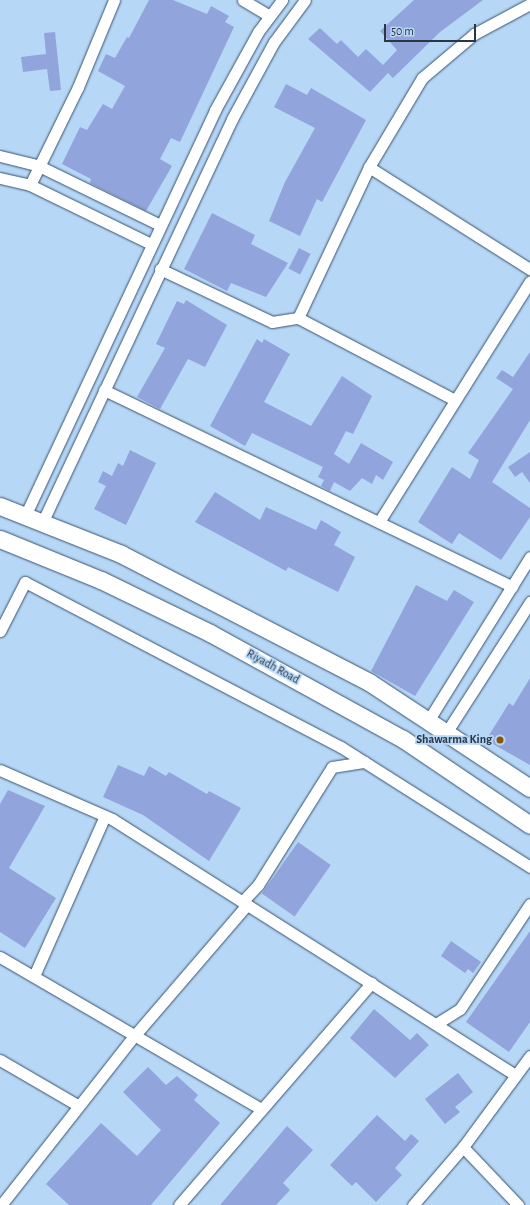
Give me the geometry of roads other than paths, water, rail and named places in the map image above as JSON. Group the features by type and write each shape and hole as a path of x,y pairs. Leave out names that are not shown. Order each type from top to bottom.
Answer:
{"main road":[{"path":"0,506 121,554 369,682 530,788"},
{"name":"Riyadh Road","path":"0,539 102,580 210,633 403,739 530,825"}],"street":[{"path":"30,185 37,165 78,87 114,0"},
{"path":"243,0 270,16"},
{"path":"25,516 215,110 270,16 282,0"},
{"path":"42,523 160,269 232,119 274,42 305,0"},
{"path":"298,318 369,168 422,78 474,34 530,4"},
{"path":"0,156 37,165 160,225"},
{"path":"369,168 530,269"},
{"path":"0,178 30,185 151,244"},
{"path":"160,269 272,322 298,318 455,400"},
{"path":"379,522 530,281"},
{"path":"104,390 512,586"},
{"path":"428,721 530,558"},
{"path":"0,631 24,582 365,762 530,867"},
{"path":"446,733 530,602"},
{"path":"1,1205 135,1035 244,904 258,885 332,767 365,762"},
{"path":"0,770 105,816 516,1075"},
{"path":"34,976 105,816"},
{"path":"436,1024 460,1009 530,904"},
{"path":"0,957 261,1109"},
{"path":"179,1205 371,983"},
{"path":"413,1205 463,1147 530,1056"},
{"path":"0,1060 79,1106"},
{"path":"463,1147 518,1205"}],"place":[{"name":"Shawarma King","path":"500,740"}]}
